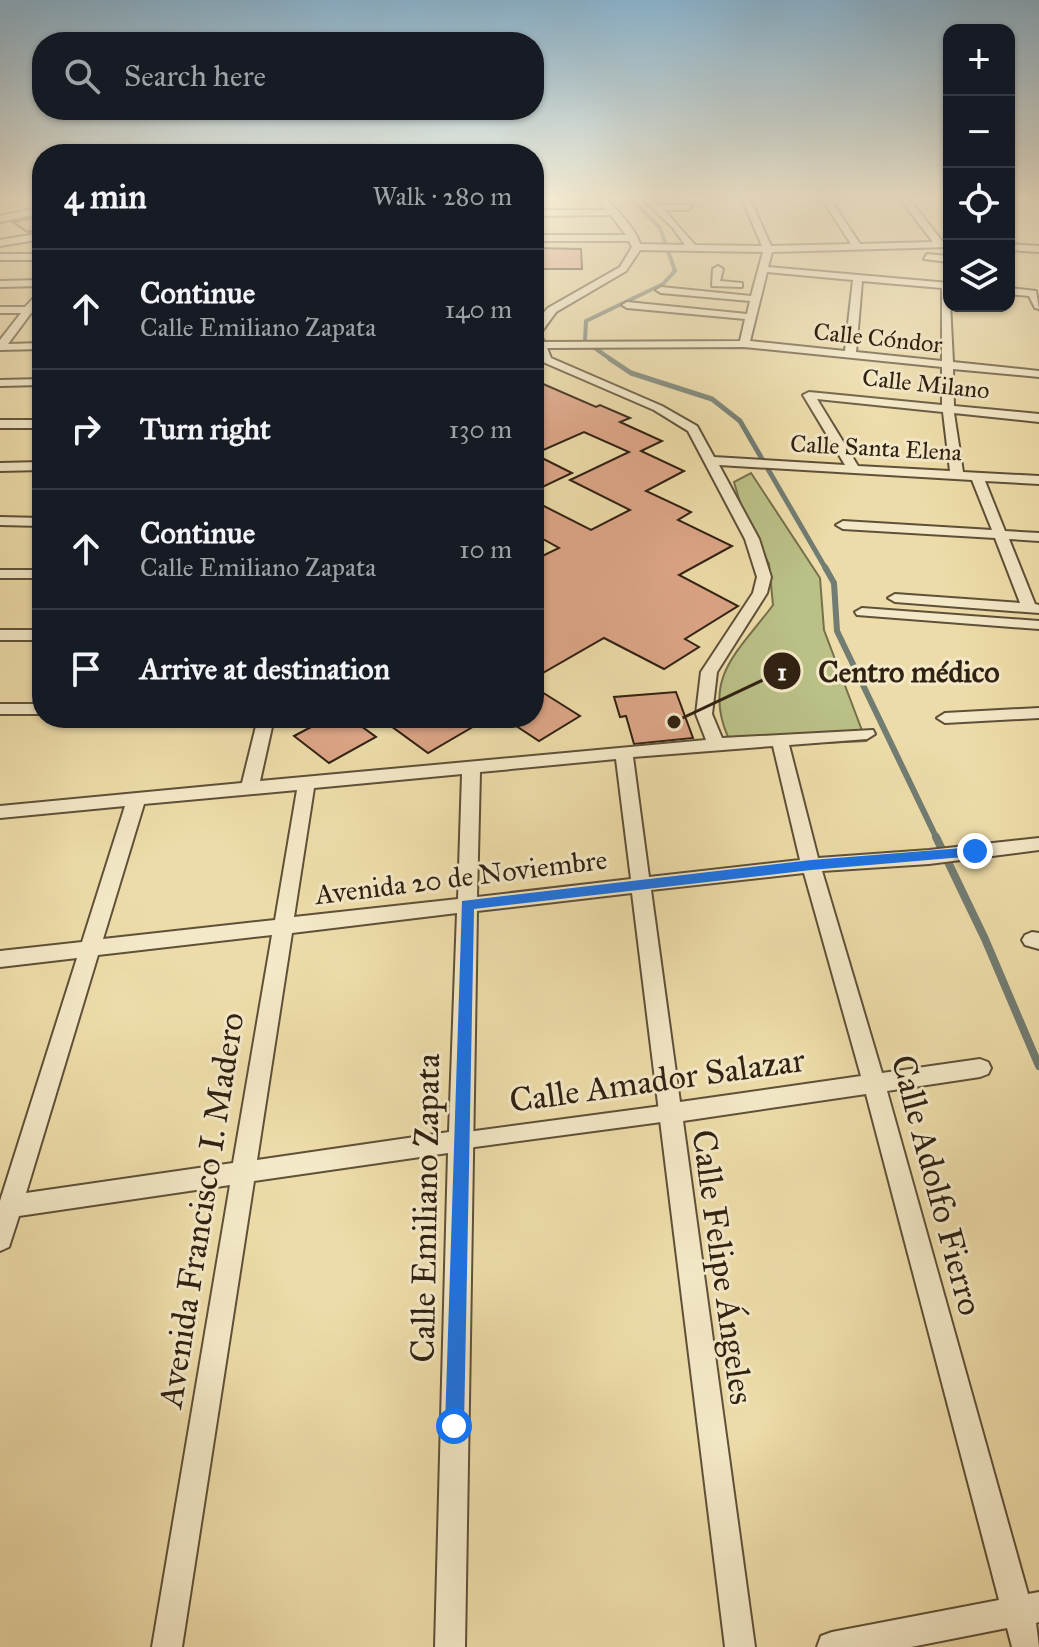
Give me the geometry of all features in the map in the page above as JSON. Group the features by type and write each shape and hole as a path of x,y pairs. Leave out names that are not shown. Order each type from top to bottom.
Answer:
{"street":[{"path":"544,318 612,276"},
{"path":"717,276 715,284 758,287"},
{"path":"744,344 761,276"},
{"path":"844,276 943,286"},
{"path":"850,356 858,277"},
{"path":"0,284 32,283"},
{"path":"661,290 755,299"},
{"path":"1015,292 1033,293 1039,306"},
{"path":"0,347 32,305"},
{"path":"627,305 751,317"},
{"path":"0,310 32,310"},
{"path":"948,312 948,409 957,474"},
{"name":"Calle Cóndor","path":"544,345 744,344 1039,374"},
{"path":"0,347 32,346"},
{"path":"544,356 547,360 678,418 693,429 752,539 764,577 760,593 709,672 704,714 716,744"},
{"path":"0,383 32,382"},
{"name":"Calle Milano","path":"853,468 809,395 1039,418"},
{"path":"0,424 32,424"},
{"name":"Calle Santa Elena","path":"711,461 1039,480"},
{"path":"0,467 32,466"},
{"path":"977,476 998,535 1034,608"},
{"path":"0,521 32,522"},
{"path":"843,525 1039,537"},
{"path":"0,574 32,574"},
{"path":"895,598 1034,608"},
{"path":"862,612 1039,625"},
{"path":"0,635 32,635"},
{"path":"0,709 32,709"},
{"path":"945,718 1039,713"},
{"path":"249,790 264,728"},
{"path":"0,812 471,770 716,744 867,734"},
{"name":"Calle Adolfo Fierro","path":"780,741 811,865 1028,1609 1027,1647"},
{"name":"Calle Felipe Ángeles","path":"624,754 740,1647"},
{"name":"Calle Emiliano Zapata","path":"450,1647 471,770"},
{"name":"Avenida Francisco I. Madero","path":"167,1647 306,785"},
{"path":"0,1239 136,800"},
{"name":"Avenida 20 de Noviembre","path":"0,959 811,865 929,857 1039,844"},
{"name":"Calle Amador Salazar","path":"10,1206 980,1068"},
{"path":"832,1647 1028,1609"}],"green space":[{"path":"751,473 820,578 824,630 866,741 780,744 728,737 719,698 722,681 737,651 773,605 769,564 744,516 734,482"}],"building":[{"path":"544,384 630,418 620,422 662,441 641,451 684,471 646,491 691,512 678,520 732,546 679,575 738,606 685,639 699,647 664,669 604,638 544,672 544,555 559,548 544,540 544,506 591,530 630,510 570,480 629,452 584,432 544,450"},
{"path":"544,459 572,473 544,486"},
{"path":"676,692 693,738 634,744 626,716 620,717 614,697"},
{"path":"544,693 580,716 539,741 519,728 544,728"},
{"path":"309,728 364,728 376,737 329,763 294,736"},
{"path":"394,728 471,728 428,753"}],"waterway":[{"path":"613,361 585,341 586,321 663,284 671,276"},
{"path":"613,361 631,373 712,399 740,421 826,569"},
{"path":"825,567 834,583 837,631 937,839"},
{"path":"936,837 985,939 1039,1066"}],"place":[{"name":"Centro médico","path":"674,722"}],"route":[{"path":"454,1426 467,905 811,865 975,851"}]}
